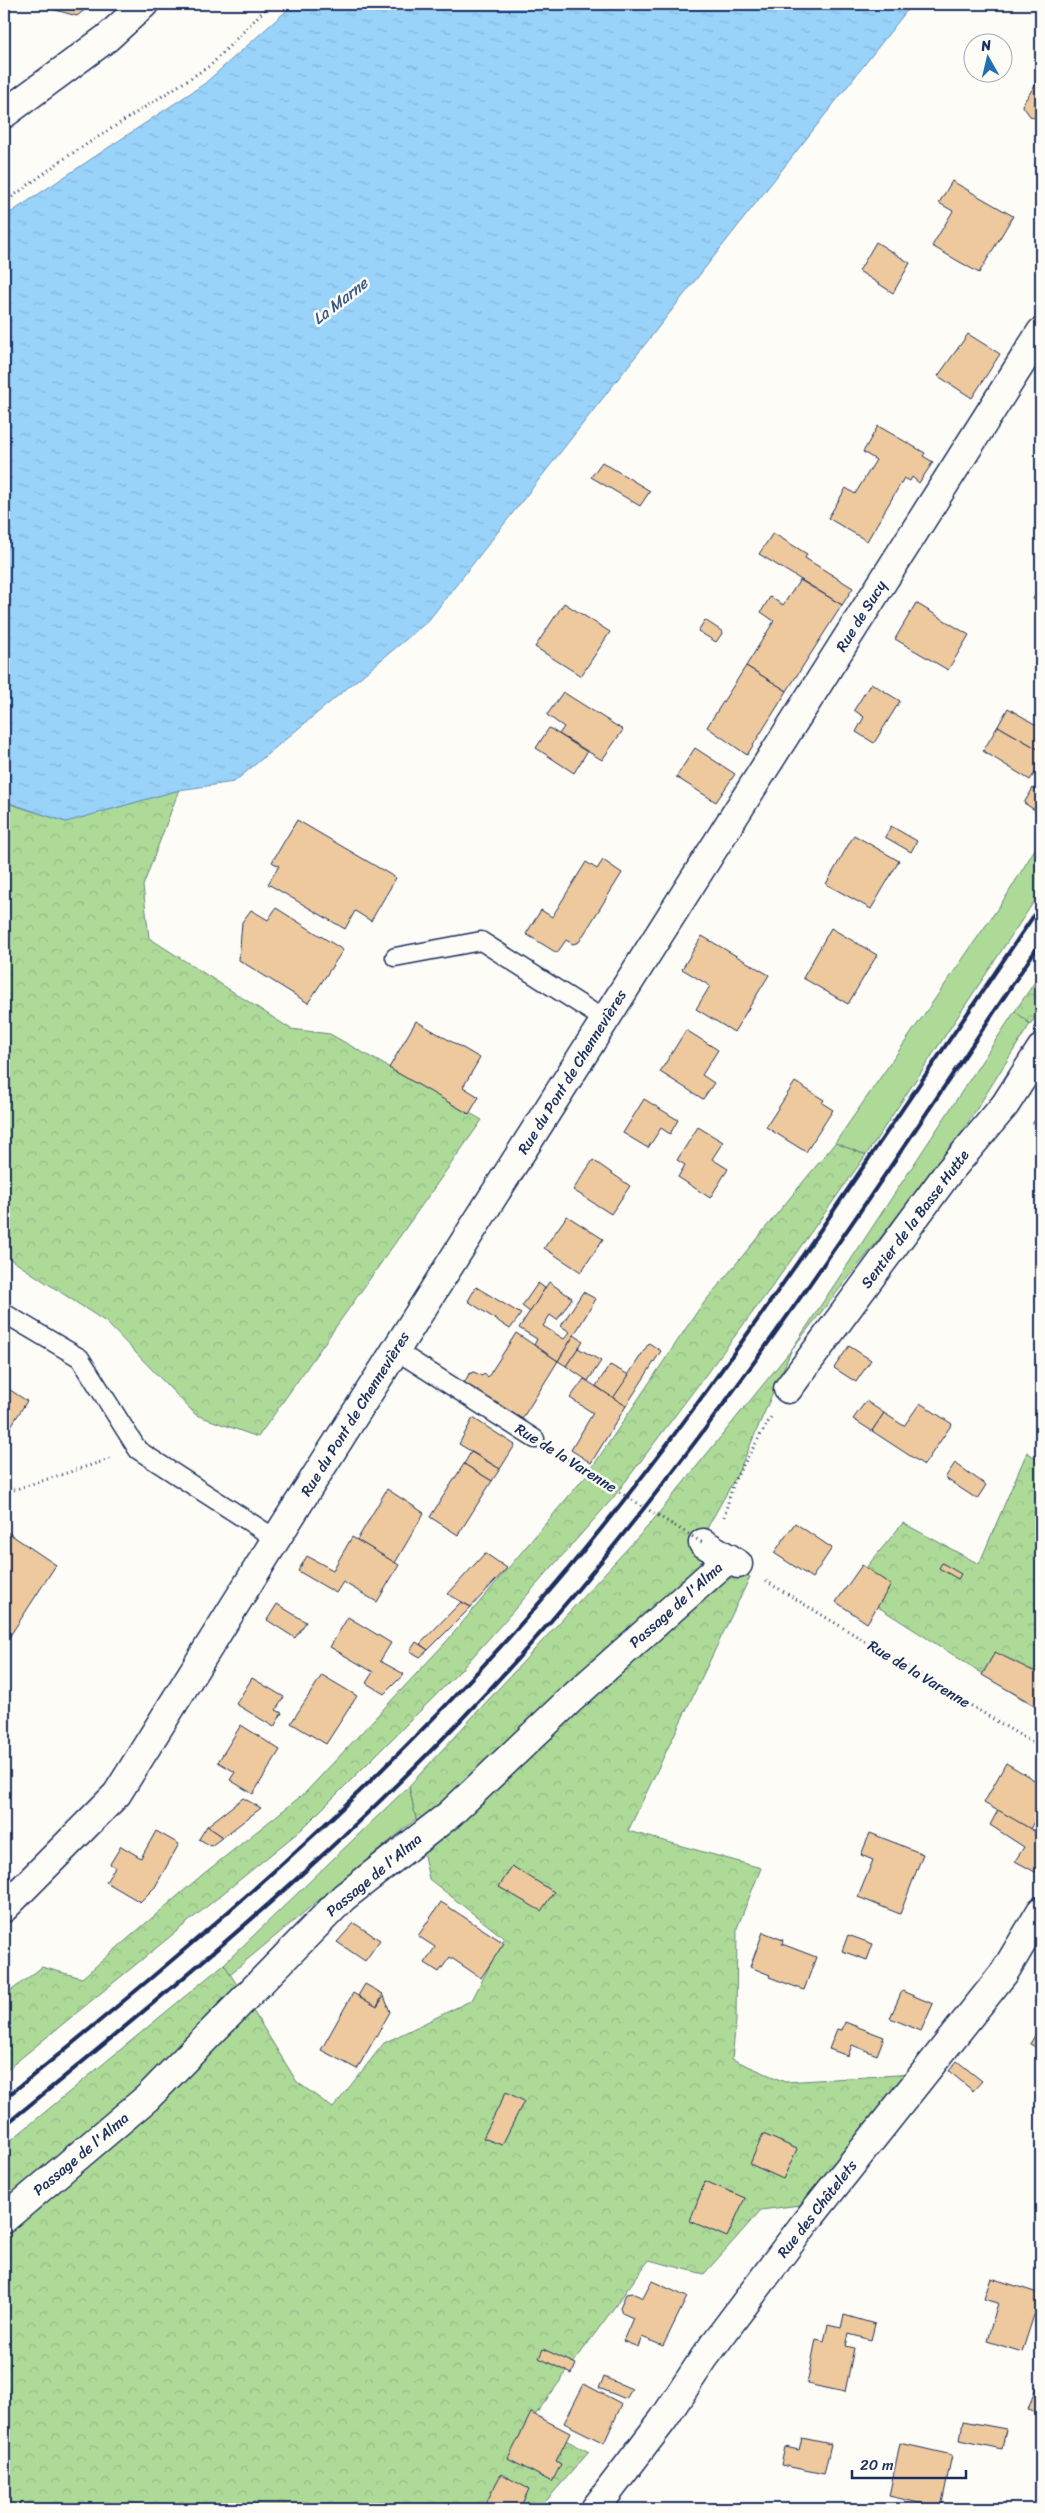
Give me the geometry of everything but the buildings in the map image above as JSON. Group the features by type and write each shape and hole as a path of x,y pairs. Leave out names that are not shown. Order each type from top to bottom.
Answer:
{"street":[{"path":"4,114 107,38 144,4"},
{"name":"Rue de Sucy","path":"681,900 1041,332"},
{"name":"Rue du Pont de Chennevières","path":"4,1908 117,1794 276,1539 681,900"},
{"name":"Sentier de la Basse Hutte","path":"788,1389 947,1174 1005,1105 1041,1049"},
{"name":"Passage de l'Alma","path":"4,2219 147,2098 344,1897 450,1814 570,1700 719,1546"},
{"name":"Rue des Châtelets","path":"594,2509 663,2420 704,2358 805,2223 1004,1973 1041,1911"}],"lane":[{"path":"395,957 481,941 606,1020"},
{"path":"4,1313 80,1358 138,1450 276,1539"},
{"name":"Rue de la Varenne","path":"396,1350 535,1440"}],"path":[{"path":"4,203 62,160 211,65 270,4"},
{"path":"719,1546 734,1481 788,1389"},
{"name":"Rue de la Varenne","path":"535,1440 611,1487 719,1546"},
{"path":"4,1493 138,1450"},
{"name":"Rue de la Varenne","path":"772,1585 1041,1748"}],"green space":[{"path":"179,790 143,886 149,938 291,1029 330,1034 482,1120 258,1437 196,1415 106,1322 4,1255 4,802 66,822"},
{"path":"1041,839 1041,891 866,1155 835,1143 1007,895"},
{"path":"1041,973 1041,1011 1030,1024 1015,1011"},
{"path":"1015,1011 1030,1024 956,1142 792,1349"},
{"path":"835,1143 866,1155 774,1284 613,1498 461,1670 302,1829 4,2072 4,1996 42,1967 82,1978 202,1875 305,1793 446,1642 589,1472 699,1309"},
{"path":"792,1349 738,1473 696,1548 750,1577 628,1831 761,1868 737,1928 736,2021 732,2059 785,2082 913,2074 800,2205 761,2210 704,2274 649,2260 530,2422 589,2452 539,2509 4,2509 4,2146 224,1964 297,2082 333,2108 384,2043 472,2000 504,1938 429,1879 409,1786 650,1524"},
{"path":"1027,1452 1041,1462 1041,1696 1024,1700 875,1605 855,1581 903,1523 979,1564"},
{"path":"409,1786 416,1819 230,1974 224,1964"}],"water":[{"name":"La Marne","path":"294,4 912,4 428,621 234,782 179,790 66,822 4,801 4,217 204,84"}],"railway":[{"path":"4,2099 223,1917 363,1789 495,1653 558,1581 627,1496 726,1364 821,1229 1041,905"},
{"path":"4,2126 206,1959 337,1842 400,1782 521,1655 662,1486 793,1308 1041,942"}]}
